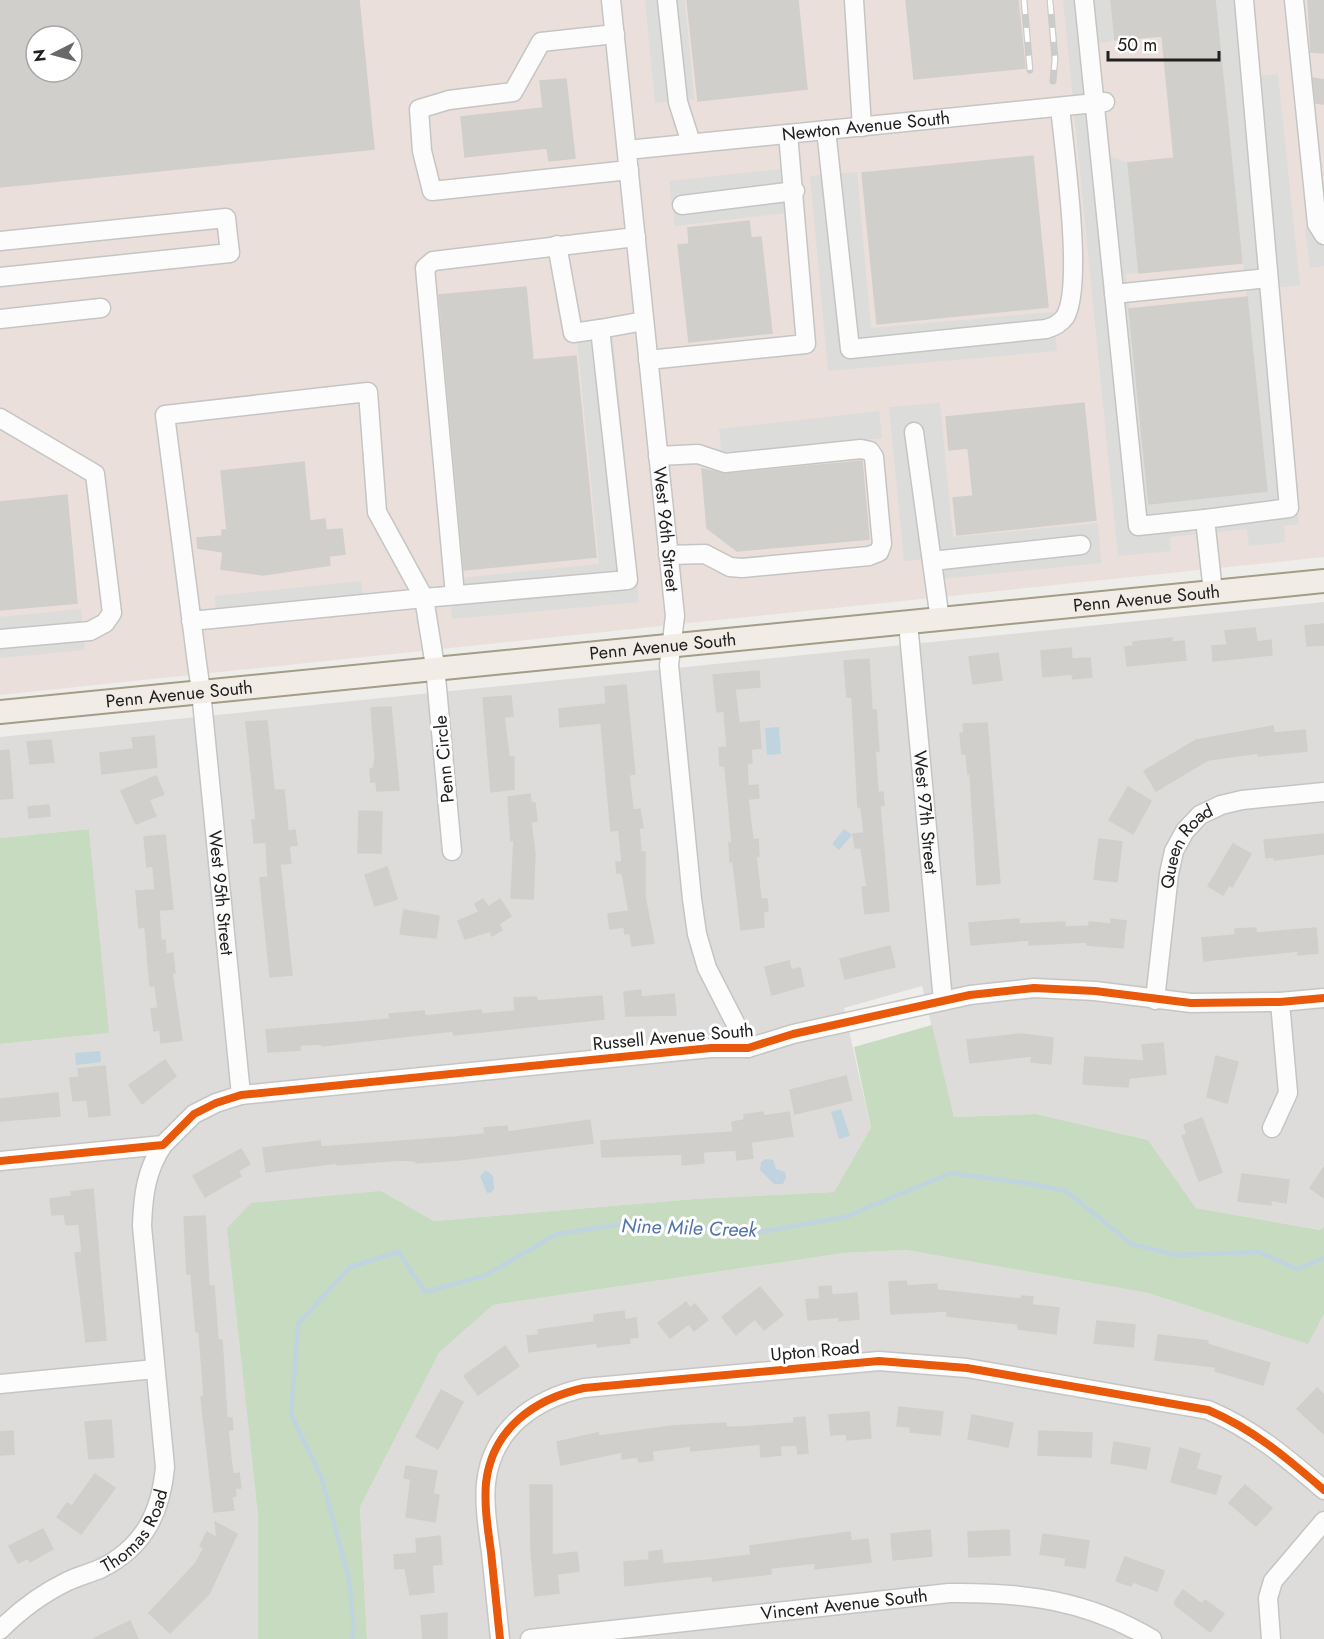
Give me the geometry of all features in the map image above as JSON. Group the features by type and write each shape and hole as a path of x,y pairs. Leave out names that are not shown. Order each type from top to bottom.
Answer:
{"main road":[{"name":"Penn Avenue South","path":"0,712 435,666 672,646 1324,581"}],"street":[{"name":"West 96th Street","path":"611,0 675,616 669,665 692,899 707,968 748,1048"},
{"path":"667,0 678,102 691,144"},
{"path":"854,0 862,127"},
{"path":"1084,0 1100,103 1114,294 1138,526 1289,508 1244,0"},
{"path":"1294,0 1316,214 1324,235"},
{"path":"615,34 541,42 513,92 449,100 419,109 422,152 432,191 629,170"},
{"name":"Newton Avenue South","path":"627,150 1100,103"},
{"path":"826,130 850,349 1046,329 1061,322 1068,309 1074,263 1060,107"},
{"path":"648,360 806,345 795,191 788,134"},
{"path":"682,205 795,191"},
{"path":"0,241 226,218 230,254 0,277"},
{"path":"455,595 425,268 433,261 636,237"},
{"path":"557,245 573,333 644,321"},
{"path":"1114,294 1269,278"},
{"path":"0,319 101,308"},
{"path":"191,621 628,580 600,329"},
{"name":"Penn Circle","path":"191,621 165,415 368,392 377,512 424,598 435,666 452,851"},
{"path":"0,418 95,474 112,613 105,623 90,631 0,639"},
{"path":"914,432 940,620"},
{"path":"658,456 698,454 725,463 861,449 870,451 874,457 882,544 879,552 852,558 742,568 730,567 705,554 668,555"},
{"path":"1205,519 1213,592"},
{"path":"932,561 1081,544"},
{"name":"West 95th Street","path":"191,621 201,691 241,1095"},
{"name":"West 97th Street","path":"908,623 943,1001"},
{"name":"Queen Road","path":"1155,1000 1168,874 1174,852 1185,831 1200,815 1221,805 1242,800 1324,792"},
{"name":"Russell Avenue South","path":"163,1144 194,1114 241,1095 711,1048 748,1048 792,1034 970,995 1034,988 1095,991 1191,1003 1280,1002 1324,998"},
{"path":"1272,1128 1288,1093 1280,1002"},
{"path":"0,1161 163,1144"},
{"path":"0,1384 156,1369 142,1200 147,1176 163,1144"},
{"name":"Upton Road","path":"500,1639 486,1509 486,1483 491,1460 502,1437 518,1418 537,1404 560,1394 584,1388 846,1363 890,1362 967,1368 1208,1410 1234,1421 1259,1436 1324,1490"},
{"name":"Thomas Road","path":"0,1630 36,1599 123,1555 142,1537 155,1517 163,1493 165,1467 156,1369"},
{"path":"1271,1639 1268,1598 1273,1581 1324,1521"},
{"name":"Vincent Avenue South","path":"530,1639 949,1593 996,1592 1043,1597 1089,1610 1133,1628 1152,1639"}],"shaded area":[{"path":"0,0 1324,0 1324,557 0,695"},
{"path":"645,0 685,0 694,99 655,103"},
{"path":"1063,0 1111,0 1115,40 1098,44 1110,156 1128,163 1139,273 1126,274 1150,504 1267,491 1215,0 1250,0 1258,76 1278,74 1300,285 1275,288 1299,524 1284,526 1285,542 1249,546 1247,529 1170,537 1171,551 1118,556"},
{"path":"781,169 786,213 675,226 669,181"},
{"path":"857,172 871,328 1053,312 1057,351 828,371 810,176"},
{"path":"1324,224 1324,266 1310,268 1305,227"},
{"path":"613,337 639,602 452,619 449,579 599,564 577,340"},
{"path":"940,403 953,537 1098,523 1101,563 940,579 938,558 904,561 889,407"},
{"path":"879,411 882,438 722,456 719,429"},
{"path":"361,581 363,596 216,611 215,596"},
{"path":"1324,602 1324,1227 1320,1230 1196,1208 1148,1140 1036,1114 954,1117 922,986 844,1008 871,1129 834,1192 694,1199 434,1221 381,1191 258,1514 258,1639 0,1639 0,1044 108,1033 89,829 0,838 0,737"},
{"path":"81,609 85,650 0,658 0,617"},
{"path":"906,1250 1148,1293 1308,1343 1324,1314 1324,1639 367,1639 360,1507 439,1353 493,1305 844,1253"}],"green space":[{"path":"89,829 109,1033 0,1044 0,838"},
{"path":"932,1025 954,1117 1036,1114 1148,1140 1196,1208 1320,1230 1324,1227 1324,1314 1308,1344 1148,1293 906,1250 844,1253 493,1305 439,1353 360,1507 367,1639 258,1639 258,1514 227,1228 251,1203 381,1191 434,1221 694,1199 834,1192 871,1128 854,1047"}],"water":[{"path":"779,727 781,754 767,755 765,728"},
{"path":"844,829 852,835 839,850 832,844"},
{"path":"100,1051 101,1062 76,1065 75,1053"},
{"path":"841,1109 850,1136 839,1139 831,1112"},
{"path":"766,1159 773,1160 776,1169 785,1172 786,1178 783,1184 774,1184 760,1170 761,1162"},
{"path":"486,1170 493,1176 494,1189 487,1193 480,1176"}],"building":[{"path":"0,0 359,0 374,149 0,187"},
{"path":"687,0 798,0 807,89 698,101"},
{"path":"906,0 1018,0 1025,68 914,79"},
{"path":"1111,0 1215,0 1242,263 1139,273 1128,163 1174,158 1162,36 1115,40"},
{"path":"1308,0 1324,0 1324,53 1311,52"},
{"path":"1313,78 1324,80 1324,104 1316,103"},
{"path":"566,79 575,158 549,161 547,148 465,157 461,117 543,108 540,81"},
{"path":"1033,156 1048,307 877,324 862,173"},
{"path":"749,221 751,238 761,237 772,333 689,342 678,245 689,244 688,228"},
{"path":"526,287 533,360 576,356 596,557 464,570 439,295"},
{"path":"1247,297 1267,491 1149,504 1129,309"},
{"path":"1084,403 1096,520 957,535 953,498 973,496 968,448 949,450 946,417"},
{"path":"862,461 869,539 737,551 707,528 702,469 726,474"},
{"path":"304,462 310,521 325,519 326,530 342,529 345,554 329,556 330,565 263,575 221,569 223,552 198,548 197,538 222,536 222,530 227,530 221,471"},
{"path":"67,495 77,603 0,610 0,502"},
{"path":"1324,624 1324,645 1307,646 1305,626"},
{"path":"1255,628 1257,642 1271,640 1272,655 1213,661 1212,646 1227,645 1225,631"},
{"path":"1172,638 1172,642 1184,641 1186,660 1127,666 1125,647 1133,646 1133,642"},
{"path":"1071,648 1072,659 1090,658 1092,677 1073,679 1072,674 1043,677 1041,651"},
{"path":"998,653 1002,680 973,684 969,657"},
{"path":"869,659 872,710 876,710 879,751 875,751 878,793 883,792 884,805 880,806 889,911 865,914 862,887 867,887 861,848 855,848 853,834 864,833 861,807 858,807 852,697 847,697 844,661"},
{"path":"759,671 760,687 735,689 739,723 759,721 761,748 751,749 752,763 747,764 748,786 758,785 759,798 748,799 753,840 758,839 759,856 756,856 761,899 767,899 768,911 763,912 764,927 741,930 733,862 730,862 729,843 732,843 725,766 720,766 719,748 727,747 724,711 717,712 713,675"},
{"path":"626,685 635,774 629,775 633,810 640,809 643,828 639,828 641,852 645,852 645,897 654,943 632,946 630,933 625,934 624,927 610,929 608,914 629,911 622,873 617,873 616,862 622,862 619,830 611,831 601,723 560,727 559,709 606,704 605,687"},
{"path":"511,696 513,716 504,717 509,757 514,757 514,789 491,792 483,698"},
{"path":"391,707 399,790 377,791 376,782 371,782 370,769 374,768 375,756 371,708"},
{"path":"267,721 274,790 284,790 288,831 295,830 297,845 289,846 291,863 280,864 292,975 270,977 260,878 268,877 266,842 254,843 252,820 256,820 246,722"},
{"path":"987,723 1000,883 977,885 970,773 968,774 966,754 962,754 960,733 964,733 963,724"},
{"path":"1273,726 1274,733 1305,730 1307,751 1258,756 1258,753 1208,760 1156,791 1144,771 1196,740"},
{"path":"154,736 157,767 102,774 100,753 134,749 132,738"},
{"path":"51,740 54,762 30,764 27,742"},
{"path":"9,750 13,798 0,799 0,751"},
{"path":"156,776 164,794 149,800 156,816 136,824 121,791"},
{"path":"1128,787 1151,801 1133,834 1109,820"},
{"path":"530,794 531,803 535,803 537,821 531,822 535,855 533,899 511,898 514,840 511,841 508,797"},
{"path":"49,805 50,816 29,818 28,807"},
{"path":"359,811 382,812 381,853 358,853"},
{"path":"1324,834 1324,854 1274,860 1274,857 1266,858 1264,840"},
{"path":"165,835 173,909 159,910 161,941 165,940 166,954 173,953 175,973 172,973 182,1040 161,1043 160,1030 154,1031 151,1009 158,1008 155,986 150,986 145,927 139,928 136,891 155,890 153,866 147,867 144,837"},
{"path":"1099,839 1122,842 1117,882 1094,879"},
{"path":"1233,844 1251,854 1232,887 1229,885 1223,895 1208,886"},
{"path":"387,867 397,899 375,906 365,875"},
{"path":"483,899 488,907 500,899 511,916 499,924 502,930 492,936 490,931 465,939 458,921 479,912 475,904"},
{"path":"404,910 439,916 436,938 400,934"},
{"path":"1019,919 1019,924 1065,922 1065,927 1089,926 1089,922 1111,924 1111,919 1126,921 1123,948 1087,945 1087,942 1029,945 1029,940 971,945 969,923"},
{"path":"1256,928 1256,933 1316,928 1318,953 1298,955 1298,951 1204,961 1202,938 1235,935 1235,929"},
{"path":"890,946 895,967 845,979 840,959"},
{"path":"789,961 791,970 800,968 804,986 772,995 765,967"},
{"path":"641,990 641,997 674,994 676,1015 626,1016 624,992"},
{"path":"602,996 604,1019 454,1035 453,1031 322,1046 322,1044 300,1045 300,1050 268,1052 266,1030 390,1019 389,1014 424,1011 425,1016 481,1010 482,1014 515,1011 514,998 536,997 537,1001"},
{"path":"1021,1034 1053,1038 1051,1064 1031,1062 1032,1056 970,1063 967,1040"},
{"path":"1163,1043 1166,1074 1129,1078 1128,1087 1083,1084 1085,1057 1144,1061 1142,1045"},
{"path":"1216,1056 1238,1062 1227,1103 1207,1097"},
{"path":"165,1060 176,1076 142,1104 129,1085"},
{"path":"105,1066 110,1115 89,1117 87,1100 73,1101 70,1078 79,1077 78,1069"},
{"path":"846,1076 852,1100 795,1114 790,1090"},
{"path":"58,1093 60,1116 0,1121 0,1099"},
{"path":"763,1112 764,1116 789,1112 793,1136 751,1142 753,1158 737,1160 736,1150 703,1152 704,1163 682,1165 682,1154 602,1157 601,1141 733,1132 732,1122 744,1120 744,1115"},
{"path":"1202,1118 1222,1172 1199,1181 1182,1136 1187,1134 1184,1125"},
{"path":"590,1120 593,1143 458,1160 416,1163 401,1160 337,1165 337,1163 266,1172 263,1148 320,1141 321,1147 456,1137 485,1134 484,1128 507,1126 508,1132"},
{"path":"241,1149 250,1164 238,1171 241,1176 205,1197 193,1176"},
{"path":"1324,1167 1324,1198 1310,1188"},
{"path":"1242,1174 1289,1180 1286,1203 1271,1200 1271,1205 1238,1201"},
{"path":"93,1189 106,1340 86,1342 75,1253 82,1252 79,1224 66,1225 64,1214 52,1215 50,1199 72,1196 71,1192"},
{"path":"205,1216 209,1286 214,1286 218,1340 222,1340 227,1418 232,1418 233,1430 228,1430 231,1459 233,1474 239,1473 241,1488 235,1488 236,1496 232,1497 234,1510 214,1512 201,1397 204,1396 199,1332 196,1332 191,1274 187,1274 184,1217"},
{"path":"906,1281 907,1286 937,1284 937,1290 1021,1299 1022,1296 1033,1297 1032,1305 1059,1308 1056,1334 1018,1329 1018,1324 947,1316 947,1311 891,1314 889,1282"},
{"path":"831,1286 832,1295 857,1293 859,1319 839,1321 839,1317 808,1320 806,1300 820,1299 819,1287"},
{"path":"760,1287 783,1315 764,1330 755,1319 736,1335 722,1317"},
{"path":"686,1302 690,1308 695,1304 708,1320 694,1331 689,1324 670,1338 658,1323"},
{"path":"624,1311 625,1320 636,1318 638,1337 629,1338 630,1343 597,1347 597,1343 529,1352 527,1336 539,1335 538,1330 594,1322 594,1315"},
{"path":"1097,1321 1135,1325 1133,1347 1094,1343"},
{"path":"1158,1335 1208,1341 1207,1344 1270,1363 1263,1385 1215,1371 1216,1367 1155,1360"},
{"path":"505,1346 519,1366 478,1395 464,1376"},
{"path":"1317,1388 1324,1395 1324,1434 1297,1409"},
{"path":"441,1390 463,1402 438,1449 416,1437"},
{"path":"899,1407 943,1412 940,1435 910,1432 911,1427 897,1426"},
{"path":"869,1412 871,1438 847,1440 846,1434 831,1435 829,1415"},
{"path":"972,1415 1013,1423 1008,1447 968,1439"},
{"path":"805,1417 808,1453 798,1454 797,1445 780,1446 781,1455 761,1457 760,1444 691,1451 690,1446 652,1451 653,1460 639,1462 638,1457 622,1459 622,1452 561,1465 557,1442 598,1433 599,1436 672,1426 726,1423 726,1427 742,1427 794,1423 794,1418"},
{"path":"111,1420 114,1457 89,1459 85,1422"},
{"path":"13,1431 14,1454 0,1455 0,1432"},
{"path":"1039,1431 1092,1433 1091,1457 1038,1455"},
{"path":"1114,1442 1150,1448 1146,1469 1111,1463"},
{"path":"1180,1448 1200,1454 1196,1469 1221,1476 1216,1494 1171,1482"},
{"path":"406,1466 437,1471 433,1494 439,1495 435,1522 406,1517 411,1479 404,1478"},
{"path":"95,1474 115,1488 81,1534 57,1517 67,1503 72,1506"},
{"path":"530,1485 552,1485 552,1555 577,1552 579,1571 557,1574 559,1593 535,1596 531,1550"},
{"path":"1245,1485 1272,1508 1256,1526 1229,1503"},
{"path":"215,1522 237,1534 209,1594 170,1633 149,1613 195,1564 204,1548 200,1546 207,1532 217,1538"},
{"path":"43,1529 53,1549 30,1562 28,1558 18,1563 9,1546"},
{"path":"930,1530 932,1556 893,1560 891,1534"},
{"path":"1009,1530 1010,1555 969,1557 968,1532"},
{"path":"850,1532 851,1541 868,1539 871,1562 815,1569 815,1563 771,1568 771,1574 713,1581 712,1576 625,1586 624,1562 649,1560 649,1552 662,1550 663,1564 709,1560 751,1555 750,1546"},
{"path":"1043,1534 1089,1541 1085,1568 1065,1565 1066,1558 1040,1554"},
{"path":"440,1536 442,1564 432,1565 434,1592 410,1595 405,1568 395,1569 394,1555 417,1553 416,1539"},
{"path":"1125,1557 1164,1571 1157,1591 1133,1582 1131,1586 1116,1581"},
{"path":"1183,1590 1202,1604 1205,1600 1224,1614 1210,1632 1175,1605 1175,1601"},
{"path":"447,1613 447,1639 423,1639 421,1616"},
{"path":"130,1621 138,1639 93,1639"}],"waterway":[{"name":"Nine Mile Creek","path":"352,1639 354,1630 349,1578 321,1477 291,1414 298,1324 350,1267 398,1252 425,1292 486,1275 557,1234 630,1223 761,1232 845,1217 951,1173 1066,1191 1131,1244 1176,1255 1259,1252 1297,1269 1324,1258"}],"railway":[{"path":"1024,0 1030,70"},
{"path":"1050,0 1055,59 1053,81"}],"cycle path":[{"path":"0,1161 163,1145 194,1114 216,1103 241,1095 711,1048 748,1048 793,1034 970,995 1034,988 1095,991 1191,1003 1280,1002 1324,998"},
{"path":"500,1639 486,1509 486,1483 490,1464 506,1432 518,1419 548,1400 584,1388 879,1361 967,1368 1208,1410 1255,1435 1324,1490"}]}
